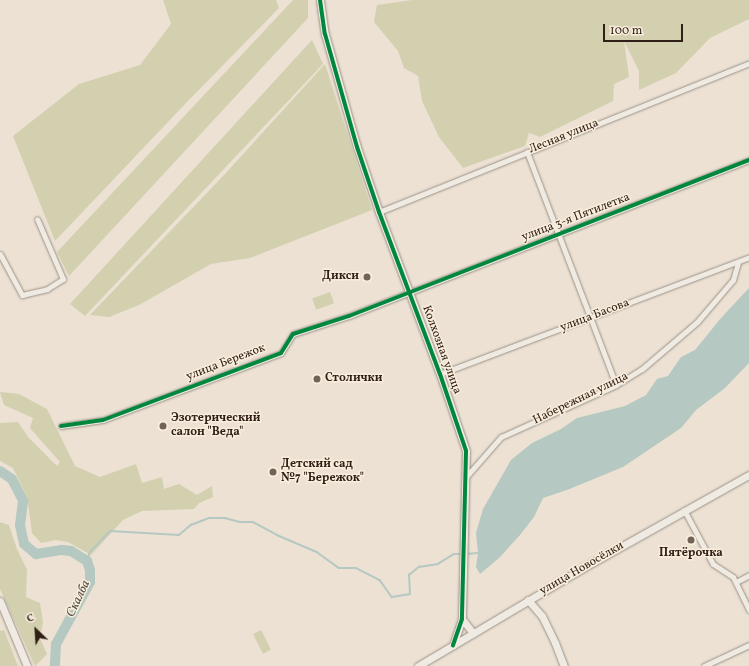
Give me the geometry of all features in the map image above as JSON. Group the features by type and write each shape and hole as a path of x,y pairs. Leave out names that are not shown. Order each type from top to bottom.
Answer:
{"street":[{"name":"Колхозная улица","path":"320,0 325,34 358,147 379,212 440,374 466,451 462,619 453,645"},
{"name":"Лесная улица","path":"379,212 749,63"},
{"path":"527,152 616,385"},
{"name":"улица 3-я Пятилетка","path":"409,293 749,160"},
{"path":"0,254 22,295 47,288 63,279 37,219"},
{"name":"улица Басова","path":"440,374 749,257"},
{"name":"Набережная улица","path":"465,478 501,437 616,385 642,369 697,322 733,280 738,262"},
{"name":"улица Бережок","path":"61,426 103,420 274,356 281,353 293,334 349,316 409,293"},
{"name":"улица Новосёлки","path":"418,666 528,600 684,510 749,475"},
{"path":"684,510 713,564 733,577 749,610"},
{"path":"736,582 749,575"},
{"path":"528,600 542,616 564,666"},
{"path":"0,601 27,666"},
{"path":"462,619 472,633"},
{"path":"704,666 749,645"}],"shaded area":[{"path":"163,0 276,0 279,8 186,103 55,241 13,136 79,84 140,65 171,24"},
{"path":"293,0 308,0 308,18 69,276 57,252"},
{"path":"412,0 749,0 749,19 710,38 676,73 639,90 639,71 624,41 629,77 614,84 613,101 540,137 529,133 525,146 463,168 439,137 422,101 418,76 404,68 398,51 374,22 377,5"},
{"path":"312,40 323,64 85,316 70,304"},
{"path":"325,64 372,210 250,258 211,264 139,305 109,317 90,315 225,174"},
{"path":"749,288 749,363 725,388 696,410 681,428 623,467 567,490 543,498 534,517 520,535 499,558 480,574 476,567 478,553 476,533 483,509 511,460 532,443 561,429 577,418 625,406 646,395 657,379 668,376 681,357 695,350 721,318"},
{"path":"330,292 334,303 316,310 312,298"},
{"path":"0,392 19,394 47,409 75,466 100,477 136,464 142,483 162,477 164,489 179,484 197,495 212,486 213,497 199,503 194,509 142,511 123,520 91,555 68,542 56,540 41,543 32,533 27,497 13,468 0,461 0,423 18,422 28,437 57,466 60,462 30,428 33,418 4,405"},
{"path":"0,522 9,525 17,549 27,570 26,597 40,603 43,622 40,638 47,654 35,666 0,589"},
{"path":"4,630 18,666 0,666 0,631"},
{"path":"261,630 271,650 263,654 253,634"}],"waterway":[{"name":"Скалба","path":"0,471 12,479 23,501 20,525 24,544 36,554 62,550 71,551 87,561 90,570 90,582 56,644 55,666"},
{"path":"87,561 90,552 110,531 179,535 191,525 209,518 225,518 240,522 253,522 277,535 317,552 339,568 356,568 380,580 392,597 410,594 409,575 419,567 438,564 454,554 460,554"},
{"path":"466,554 478,553"}],"cycle path":[{"path":"320,0 325,34 357,147 379,212 440,374 466,451 462,619 453,645"},
{"path":"61,426 103,420 281,353 293,334 349,316 749,160"}],"place":[{"name":"Дикси","path":"367,277"},
{"name":"Столички","path":"317,379"},
{"name":"Эзотерический салон \"Веда\"","path":"163,426"},
{"name":"Детский сад №7 \"Бережок\"","path":"273,472"},
{"name":"Пятёрочка","path":"691,540"}]}
